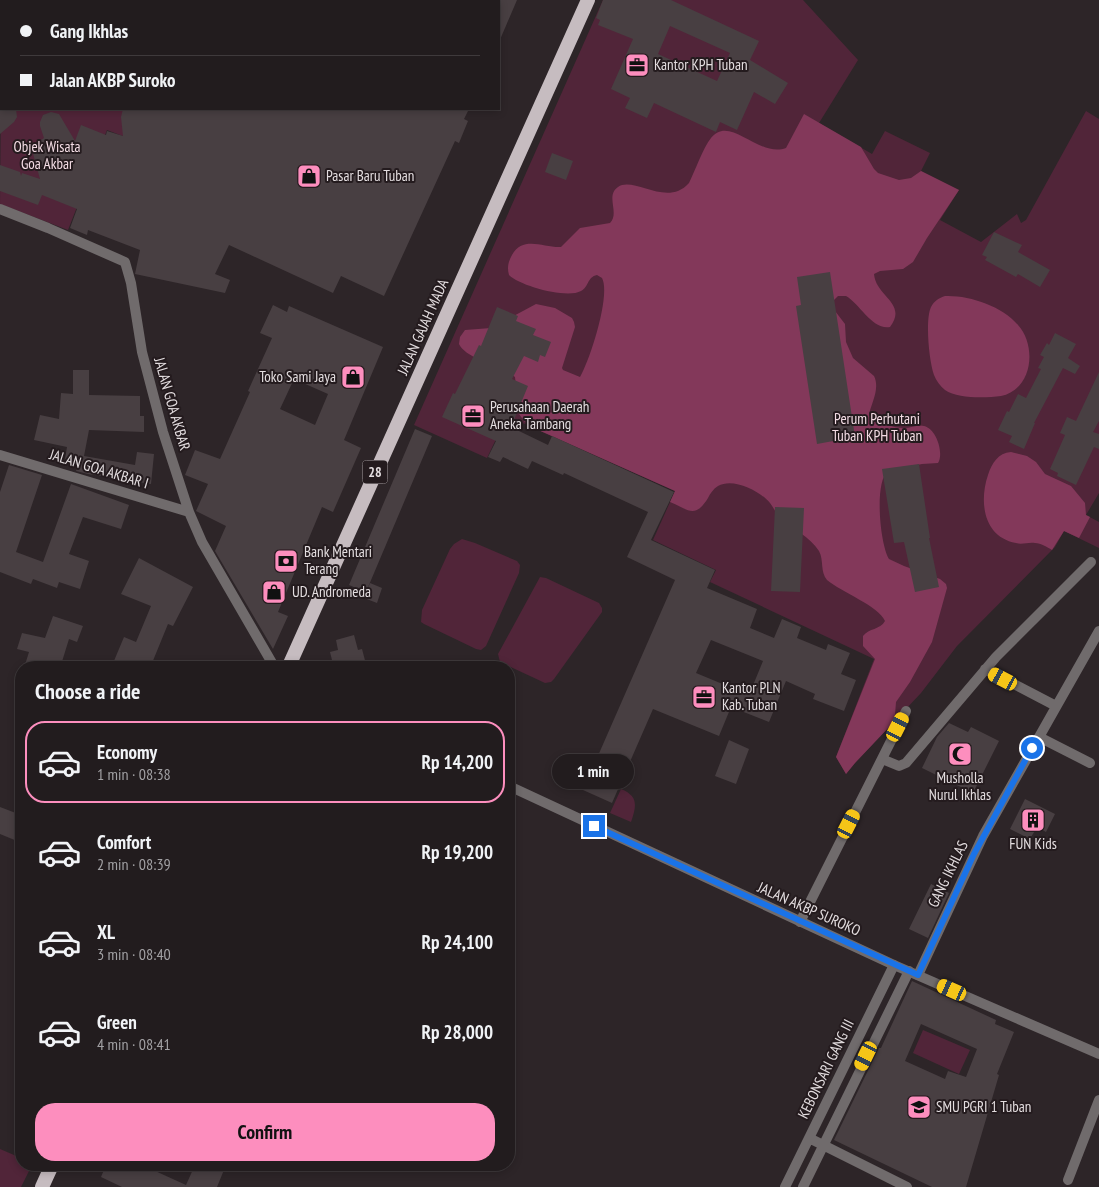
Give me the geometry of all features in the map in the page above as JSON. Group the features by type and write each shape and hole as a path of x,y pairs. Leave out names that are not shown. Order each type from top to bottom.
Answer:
{"highway":[{"name":"JALAN GAJAH MADA","path":"291,661 588,0"},
{"path":"42,1187 49,1171"}],"street":[{"name":"JALAN GOA AKBAR","path":"0,209 125,262 131,283 142,352 163,432 189,512 202,542 271,661"},
{"name":"JALAN GOA AKBAR I","path":"0,455 189,512"},
{"path":"882,759 899,766 906,763 985,669 1091,562"},
{"name":"GANG IKHLAS","path":"802,1187 822,1145 974,854 1099,631"},
{"path":"985,669 1056,706"},
{"path":"800,922 906,711"},
{"path":"1039,736 1090,764"},
{"name":"JALAN AKBP SUROKO","path":"515,789 800,922 1099,1054"},
{"name":"KEBONSARI GANG III","path":"785,1187 891,963"},
{"path":"1068,1180 1099,1100"},
{"path":"809,1138 907,1187"}],"green space":[{"name":"Perum Perhutani Tuban KPH Tuban","path":"603,0 803,0 858,60 819,123 872,154 885,131 930,153 921,171 959,190 940,220 981,242 1017,214 1021,223 1026,220 1086,111 1099,119 1099,493 1086,515 1099,522 1099,548 1064,531 1055,547 957,646 921,693 846,774 836,757 874,659 710,582 716,570 653,540 675,491 507,416 487,458 414,425"},
{"name":"Objek Wisata Goa Akbar","path":"1,110 155,110 146,145 107,130 68,230 0,204"},
{"path":"804,114 861,147 878,173 899,180 911,178 921,171 959,190 913,262 903,269 880,271 874,274 876,282 893,306 895,312 895,319 890,327 878,325 872,321 846,296 838,296 832,302 835,311 845,324 846,342 853,358 874,376 876,381 870,417 896,427 924,426 929,428 936,437 940,448 938,463 922,464 888,471 881,487 880,514 883,540 889,559 940,579 946,584 947,588 932,642 910,682 896,702 895,715 891,725 846,774 836,757 875,659 863,646 863,636 883,624 885,621 881,615 827,580 819,551 806,537 779,516 766,498 760,494 746,487 731,483 718,486 703,505 695,511 687,510 670,502 675,491 527,425 519,414 515,377 468,354 459,344 460,337 465,330 491,328 536,304 555,308 572,318 575,327 562,368 580,377 594,343 602,312 604,286 602,278 597,275 594,276 584,289 574,293 555,292 533,287 509,275 509,263 517,249 522,245 528,244 561,247 580,228 610,223 614,214 613,195 618,187 633,185 671,193 680,190 689,183 708,142 719,132 736,133 765,147 786,148"},
{"path":"945,296 964,297 984,303 1003,312 1018,325 1028,344 1029,366 1020,385 1012,392 995,397 964,396 945,390 938,383 931,360 928,341 928,321 932,305"},
{"path":"1011,452 1027,456 1036,462 1045,474 1071,486 1085,503 1086,515 1090,517 1079,538 1064,531 1052,550 1039,544 1018,544 996,534 986,516 984,506 985,485 991,466 996,459 1002,454"},
{"path":"462,539 517,561 520,565 519,573 486,646 481,650 421,622 422,610 450,549"},
{"path":"540,577 546,578 599,603 602,608 602,612 551,682 545,683 515,669 515,661 500,661 498,654"},
{"path":"621,789 631,795 635,802 631,822 610,813"},
{"path":"923,1030 970,1050 959,1074 913,1053"},
{"path":"0,1149 15,1155 15,1171 29,1171 21,1187 0,1187"}],"building":[{"path":"500,0 517,0 500,40"},
{"name":"Kantor KPH Tuban","path":"603,0 671,0 759,41 750,60 788,83 775,104 754,92 737,130 720,122 716,132 654,103 647,118 625,108 630,98 611,89 633,39 598,25 600,20 596,18","holes":["670,26 730,53 717,81 658,54"]},
{"path":"0,110 16,110 17,117 14,122 0,134"},
{"name":"Pasar Baru Tuban","path":"123,110 468,110 464,119 468,121 459,143 455,141 384,296 341,276 333,293 229,245 215,274 230,280 225,293 135,274 140,250 88,230 87,235 70,228 77,209 42,195 38,205 0,191 0,165 20,172 21,176 22,173 40,179 32,150 35,144 44,138 40,126 43,115 51,112 59,114 75,141 81,125 106,135 107,131 123,136 121,117"},
{"path":"552,153 573,161 566,180 545,172"},
{"path":"994,232 1022,245 1018,252 1050,270 1040,287 1018,274 1016,277 985,260 987,257 982,255"},
{"path":"830,272 855,437 817,444 796,306 801,305 797,277"},
{"path":"273,305 287,312 289,306 383,347 344,440 361,448 333,512 322,507 278,612 288,616 273,649 215,551 226,526 196,511 208,484 185,475 195,450 220,459 272,338 260,333","holes":["294,379 328,394 315,425 280,409"]},
{"path":"497,307 518,316 516,321 536,329 533,335 551,342 545,357 540,355 538,362 524,356 512,379 528,386 514,420 522,424 519,431 548,445 552,436 674,492 651,540 715,570 707,588 757,609 750,628 774,638 782,619 801,627 797,638 826,650 828,644 850,653 841,674 856,680 844,711 813,699 815,694 786,681 769,722 731,707 719,736 653,709 612,803 583,790 675,580 627,557 648,512 564,473 563,475 532,461 528,469 503,457 500,462 488,457 496,441 442,417 479,345 481,346","holes":["711,640 763,661 749,695 696,673"]},
{"path":"1055,333 1076,344 1068,358 1080,366 1075,374 1063,368 1034,423 1024,449 1009,442 1012,436 998,430 1018,394 1026,398 1041,369 1038,368 1044,357 1040,355 1047,343 1049,345"},
{"path":"73,370 89,370 89,395 140,396 140,416 144,416 144,432 89,430 84,456 135,465 137,452 154,454 151,484 76,471 79,462 65,459 67,447 34,440 40,415 59,419 61,393 73,394"},
{"path":"1099,372 1099,421 1093,432 1099,434 1099,449 1094,447 1076,485 1057,476 1058,473 1050,469 1065,435 1060,433 1067,417 1076,421"},
{"path":"415,429 432,436 366,592 349,585"},
{"path":"919,464 929,538 939,587 915,592 904,542 894,543 882,469"},
{"path":"9,465 42,475 16,552 43,562 71,484 129,505 121,529 83,517 69,554 89,561 80,589 59,582 57,588 33,579 31,584 0,572 0,492"},
{"path":"775,507 804,508 800,592 771,591"},
{"path":"139,558 193,587 173,626 168,624 153,661 114,661 124,637 136,642 151,606 121,594"},
{"path":"370,583 382,588 377,603 364,598"},
{"path":"53,616 83,626 77,642 69,639 62,661 26,661 29,652 17,649 22,633 45,638"},
{"path":"354,635 358,650 362,649 365,661 332,661 330,652 338,650 336,640"},
{"name":"Musholla Nurul Ikhlas","path":"949,723 968,732 971,727 999,741 973,793 922,768 937,737"},
{"path":"729,740 749,749 736,784 715,776"},
{"name":"FUN Kids","path":"1025,799 1055,814 1046,832 1037,827 1030,839 1010,829"},
{"path":"0,807 15,813 15,840 0,834"},
{"path":"931,884 949,893 928,938 909,929"},
{"name":"SMU PGRI 1 Tuban","path":"912,981 996,1020 995,1024 1014,1032 997,1074 999,1075 966,1187 932,1187 834,1140 879,1048 881,1048","holes":["921,1024 977,1049 966,1077 948,1071 945,1079 905,1061"]},
{"path":"104,1171 155,1171 186,1185 192,1171 224,1171 217,1187 122,1187 101,1177"}],"place":[{"name":"Kantor KPH Tuban","path":"637,65"},
{"name":"Pasar Baru Tuban","path":"309,176"},
{"name":"Toko Sami Jaya","path":"353,377"},
{"name":"Perusahaan Daerah Aneka Tambang","path":"473,416"},
{"name":"Bank Mentari Terang","path":"286,561"},
{"name":"UD. Andromeda","path":"274,592"},
{"name":"Kantor PLN Kab. Tuban","path":"704,697"},
{"name":"Musholla Nurul Ikhlas","path":"960,754"},
{"name":"FUN Kids","path":"1033,820"},
{"name":"SMU PGRI 1 Tuban","path":"919,1107"}],"route":[{"path":"594,826 918,975 956,890 983,836 1032,748"}]}
